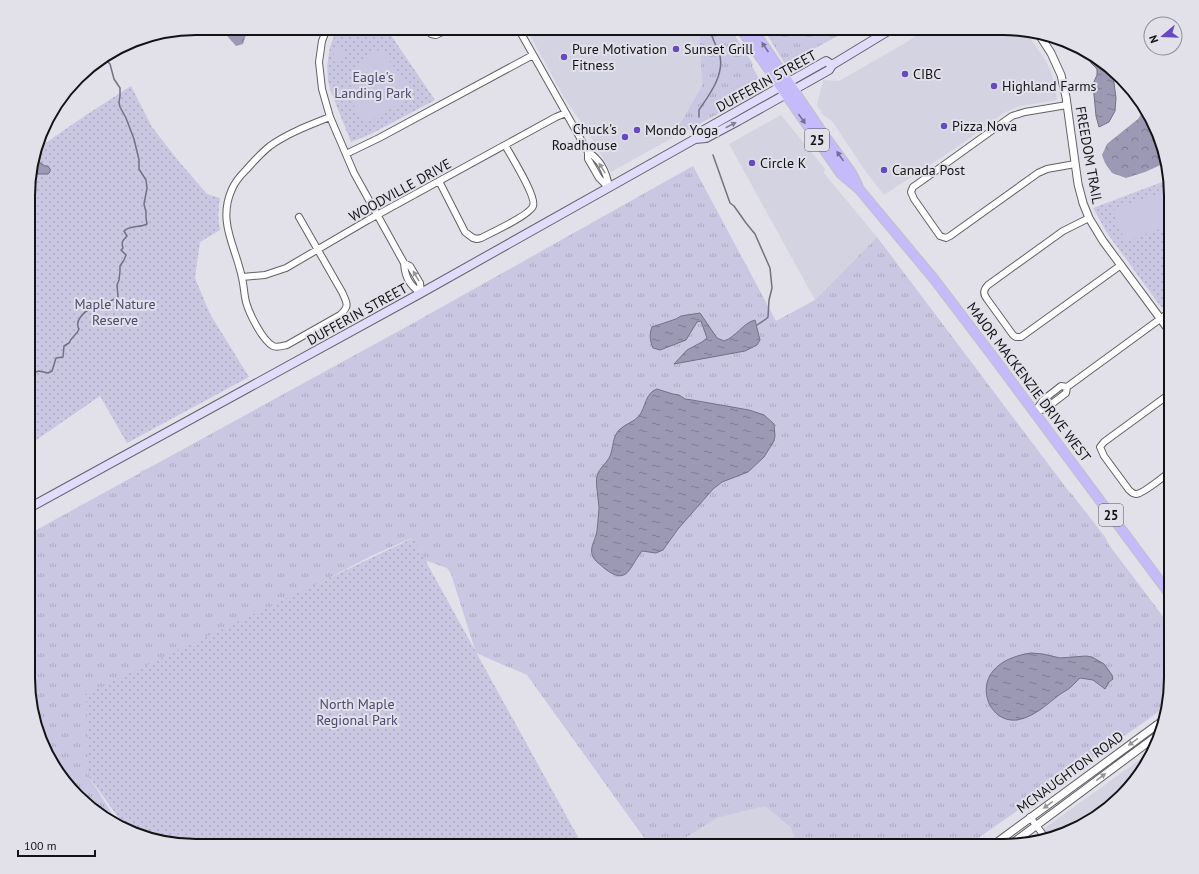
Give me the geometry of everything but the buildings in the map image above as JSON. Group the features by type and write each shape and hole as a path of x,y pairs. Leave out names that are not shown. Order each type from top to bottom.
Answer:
{"main road":[{"name":"MAJOR MACKENZIE DRIVE WEST","path":"745,35 851,172 859,189 934,279 1035,412 1164,587"},
{"name":"MAJOR MACKENZIE DRIVE WEST","path":"756,35 787,88"},
{"name":"DUFFERIN STREET","path":"35,505 609,188 695,139 702,131 787,88 829,70 832,65 881,35"}],"street":[{"path":"324,35 319,62 322,89 330,117 354,173 404,263 410,266 420,283 421,293"},
{"path":"522,35 588,152 596,156 607,175 609,188"},
{"name":"FREEDOM TRAIL","path":"1042,39 1060,71 1063,81 1081,196 1089,218 1096,231 1164,324"},
{"path":"346,154 379,138 533,55"},
{"path":"1066,105 1025,112 1012,116 923,180 913,188 911,192 914,199 940,236 946,238 1038,173 1048,169 1075,164"},
{"name":"WOODVILLE DRIVE","path":"242,277 265,275 286,268 439,181 566,113"},
{"path":"299,217 344,296 347,305 346,309 340,315 287,345 279,347 273,346 267,342 258,328 246,302 242,277 226,222 227,206 232,189 240,176 270,146 286,136 330,117"},
{"path":"439,181 465,232 473,238 481,238 526,214 533,208 534,203 532,193 505,145"},
{"path":"1089,218 1063,231 988,285 985,288 984,293 987,299 1013,335 1016,337 1021,337 1121,265"},
{"path":"1035,412 1045,409 1066,393 1067,387 1164,316"},
{"path":"1164,398 1104,442 1100,448 1128,490 1134,494 1140,493 1164,476"},
{"name":"MCNAUGHTON ROAD","path":"1001,839 1157,725"},
{"name":"MCNAUGHTON ROAD","path":"1018,839 1152,739"},
{"path":"1030,817 1043,834"}],"shaded area":[{"path":"530,35 699,35 702,86 672,138 611,172 586,129 565,99"},
{"path":"917,35 1014,35 1029,37 1050,69 1055,84 1057,100 1021,106 1002,114 959,146 884,195 866,172 832,121 820,113 822,112 817,106 823,80 839,81"},
{"path":"781,115 825,169 824,173 877,237 815,300 729,144"},
{"path":"1143,757 1137,768 1117,792 1093,812 1065,827 1033,836"},
{"path":"765,806 791,828 795,839 683,839 717,818"}],"green space":[{"path":"226,35 246,35 243,44 236,46"},
{"name":"Eagle's Landing Park","path":"334,35 391,35 435,100 371,134 351,142 328,81 327,66 330,47"},
{"path":"699,35 734,35 753,64 752,66 758,77 756,83 757,88 754,94 692,128 685,131 677,129 702,86"},
{"path":"767,35 840,35 785,64"},
{"path":"343,47 344,51 342,60 339,63 335,63 333,59 334,48"},
{"path":"380,49 414,92 412,96 365,124 356,110 351,96 350,90 352,78 361,62"},
{"name":"Maple Nature Reserve","path":"131,86 152,127 176,158 207,194 220,198 218,214 220,230 200,242 195,278 210,314 249,377 127,443 100,396 35,441 36,175 40,154 44,144"},
{"path":"1141,114 1152,134 1161,165 1126,178 1112,173 1105,163 1102,155 1107,144 1138,119"},
{"path":"693,166 776,321 815,300 877,237 1070,493 1105,537 1109,545 1164,618 1164,689 1161,710 977,839 795,839 791,828 765,806 717,818 683,839 645,839 527,675 476,653 451,574 447,568 424,560 412,538 373,555 214,638 89,777 114,816 106,812 82,792 62,768 47,740 40,720 35,689 35,531 140,473 141,471 417,321"},
{"path":"1164,182 1163,307 1161,307 1107,233 1093,208"},
{"path":"1163,192 1164,228 1125,242 1113,210"},
{"name":"North Maple Regional Park","path":"413,538 579,839 185,839 154,834 134,827 120,819 89,777 86,694"}],"water":[{"path":"1090,60 1114,79 1116,98 1115,111 1109,122 1099,127 1096,116 1093,84 1097,75 1097,69"},
{"path":"38,162 48,166 50,172 48,174 38,174"},
{"path":"700,313 717,338 724,341 755,320 760,340 757,345 745,351 674,364 687,350 707,338 701,321 697,322 686,340 660,350 653,348 650,338 652,327 681,316"},
{"path":"657,389 679,395 685,399 749,410 764,415 774,424 774,441 764,457 748,472 722,482 713,489 678,529 663,550 656,553 642,551 627,573 618,576 604,568 595,560 592,554 592,548 597,531 599,509 596,482 597,476 599,470 610,456 614,439 619,430 639,416 650,394"},
{"path":"1031,653 1060,658 1092,657 1104,664 1112,675 1113,679 1109,682 1105,689 1093,680 1080,678 1070,688 1040,710 1017,720 1008,720 994,711 989,704 986,687 988,679 993,671 1005,661 1020,655"}],"waterway":[{"path":"699,117 699,110 708,97 719,75 721,60 712,35"},
{"path":"35,372 39,371 48,373 52,371 56,358 63,357 64,346 69,343 78,331 78,323 83,314 94,306 112,301 118,297 117,285 120,266 126,255 121,250 123,248 123,241 127,236 124,231 129,228 147,224 144,204 147,188 146,180 139,169 139,160 134,139 120,107 120,88 114,79 110,64 107,61"},
{"path":"713,155 730,203 734,206 755,234 770,268 772,288 769,300 768,317 757,325"}],"place":[{"name":"Sunset Grill","path":"676,49"},
{"name":"Pure Motivation Fitness","path":"564,57"},
{"name":"CIBC","path":"905,74"},
{"name":"Highland Farms","path":"994,86"},
{"name":"Pizza Nova","path":"944,126"},
{"name":"Mondo Yoga","path":"637,130"},
{"name":"Chuck's Roadhouse","path":"625,137"},
{"name":"Circle K","path":"752,163"},
{"name":"Canada Post","path":"884,170"}]}
